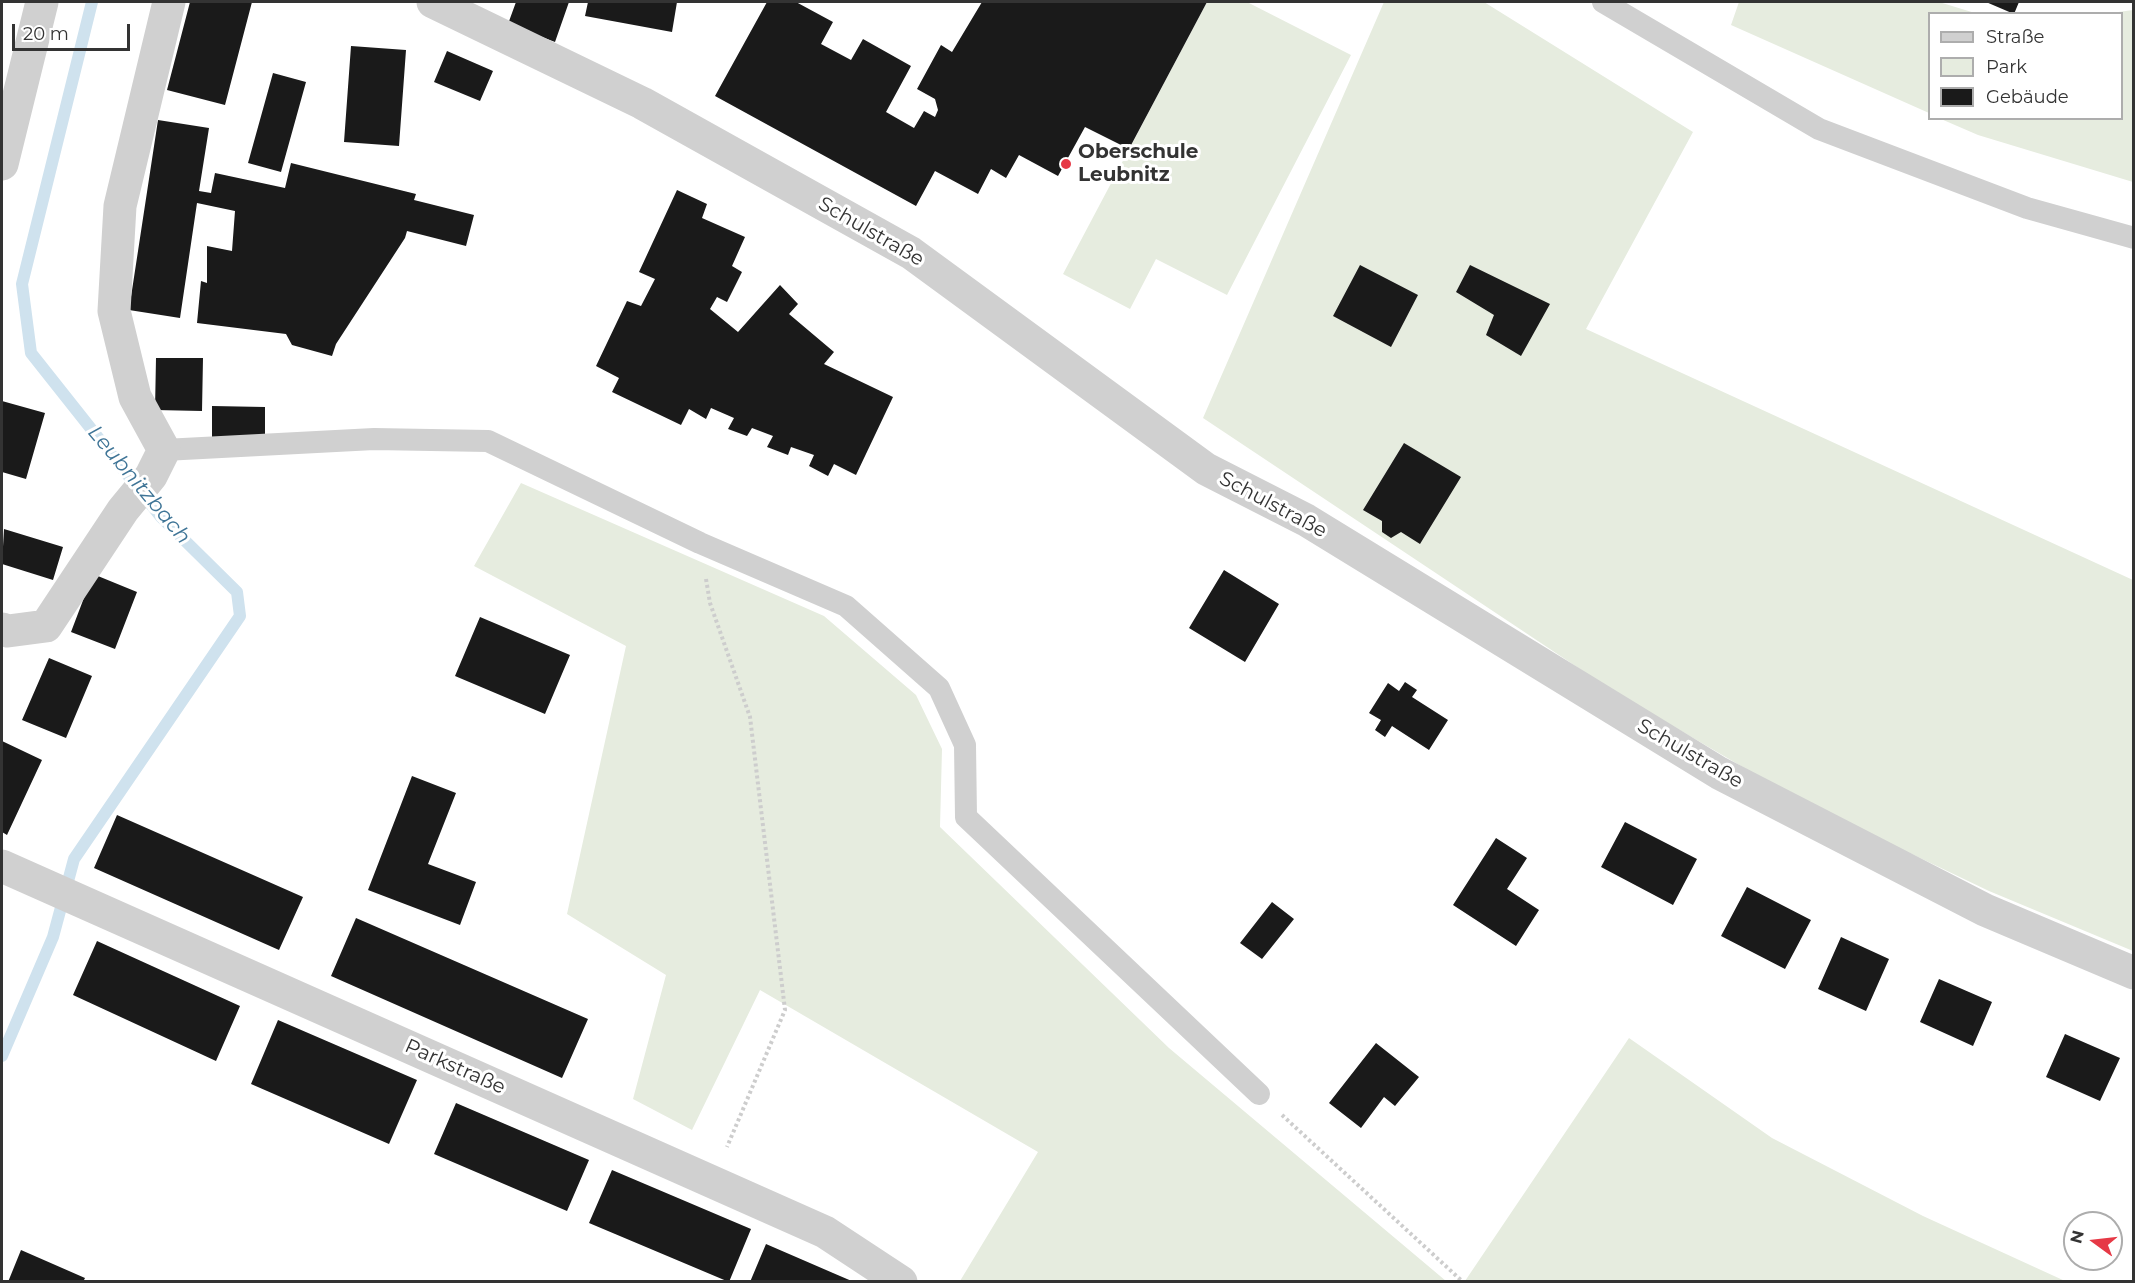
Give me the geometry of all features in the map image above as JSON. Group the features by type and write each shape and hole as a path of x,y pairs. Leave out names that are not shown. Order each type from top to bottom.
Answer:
{"street":[{"path":"2,164 10,96 42,2"},
{"path":"2,629 8,631 46,626 123,510 158,463 135,397 114,311 120,206 169,2"},
{"name":"Schulstraße","path":"433,2 642,103 911,253 1206,470 1306,520 1719,773 1985,910 2133,973"},
{"name":"Parkstraße","path":"2,866 825,1232 901,1281"}],"lane":[{"path":"1603,2 1819,129 2027,208 2133,237"},
{"path":"158,463 374,439 489,441 700,543 846,606 939,688 965,745 966,816 1259,1094"}],"path":[{"path":"700,543 710,603 750,717 785,1010 712,1182"},
{"path":"1259,1094 1462,1281"}],"green space":[{"path":"1207,2 1247,2 1351,55 1227,295 1156,259 1130,309 1063,274"},
{"path":"1384,2 1484,2 1693,132 1586,329 2133,580 2133,951 1989,891 1799,800 1613,691 1203,418"},
{"path":"1739,2 1939,2 1972,12 1928,12 1928,113 1731,25"},
{"path":"2133,10 2133,182 1978,135 1943,120 2123,120 2123,12 2118,12"},
{"path":"521,483 824,616 916,695 942,749 940,827 1169,1048 1446,1281 960,1281 1038,1152 760,990 692,1130 633,1099 666,975 567,914 626,646 474,566"},
{"path":"1629,1038 1772,1138 1923,1216 2065,1281 1465,1281"}],"building":[{"path":"190,2 252,2 225,105 167,90"},
{"path":"516,2 569,2 555,42 508,24"},
{"path":"588,2 677,2 672,32 585,16"},
{"path":"767,2 796,2 833,22 821,44 851,60 863,39 911,66 886,112 914,128 924,111 935,117 938,110 935,99 917,89 941,45 952,52 982,2 1207,2 1129,149 1085,127 1058,176 1019,155 1006,178 991,169 978,194 935,171 916,206 715,96"},
{"path":"1986,2 2019,2 2015,12 2009,12"},
{"path":"351,46 406,50 399,146 344,142"},
{"path":"447,51 493,71 480,101 434,82"},
{"path":"273,73 306,82 281,172 248,163"},
{"path":"158,120 209,128 199,191 211,193 215,173 285,188 291,163 416,194 414,200 474,215 466,246 407,231 405,238 336,344 332,356 292,345 286,334 197,323 201,281 207,283 207,246 232,251 235,211 197,203 180,318 129,310"},
{"path":"677,190 707,204 702,218 745,237 732,266 742,272 727,302 717,297 710,309 738,332 780,285 798,304 789,314 834,352 824,364 893,397 856,475 834,464 828,476 809,466 814,455 791,447 788,455 767,447 773,436 752,428 747,436 728,429 734,418 711,408 706,419 689,409 681,425 612,392 619,378 596,366 627,301 641,306 655,279 639,272"},
{"path":"1360,265 1418,295 1391,347 1333,316"},
{"path":"1470,265 1550,304 1521,356 1486,335 1494,315 1456,292"},
{"path":"156,358 203,358 202,411 155,410"},
{"path":"2,401 45,413 26,479 2,472"},
{"path":"212,406 265,407 265,439 212,439"},
{"path":"1404,443 1461,477 1420,544 1401,532 1391,538 1382,532 1382,521 1363,510"},
{"path":"4,529 63,547 53,580 2,564"},
{"path":"1224,570 1279,604 1245,662 1189,628"},
{"path":"93,574 137,592 115,649 71,632"},
{"path":"480,617 570,655 545,714 455,676"},
{"path":"49,658 92,676 66,738 22,720"},
{"path":"1405,682 1417,690 1412,697 1448,720 1429,750 1392,726 1385,737 1375,730 1381,720 1369,713 1388,683 1399,691"},
{"path":"2,741 42,760 7,835 2,832"},
{"path":"412,776 456,793 428,864 476,882 460,925 368,890"},
{"path":"117,815 303,897 279,950 94,868"},
{"path":"1625,822 1697,859 1673,905 1601,867"},
{"path":"1496,838 1527,858 1507,889 1539,910 1516,946 1453,905"},
{"path":"1747,887 1811,920 1785,969 1721,936"},
{"path":"1272,902 1294,919 1262,959 1240,943"},
{"path":"356,918 588,1019 562,1078 331,976"},
{"path":"1841,937 1889,959 1866,1011 1818,989"},
{"path":"97,941 240,1006 216,1061 73,995"},
{"path":"1939,979 1992,1002 1973,1046 1920,1022"},
{"path":"278,1020 417,1080 389,1144 251,1084"},
{"path":"2065,1034 2120,1058 2100,1101 2046,1077"},
{"path":"1376,1043 1419,1077 1395,1106 1384,1097 1361,1128 1329,1103"},
{"path":"456,1103 589,1160 567,1211 434,1154"},
{"path":"612,1170 751,1229 729,1282 589,1223"},
{"path":"766,1244 833,1273 854,1282 750,1282"},
{"path":"21,1250 85,1278 83,1282 8,1282"}],"waterway":[{"name":"Leubnitzbach","path":"2,1056 53,937 74,859 240,616 237,592 161,517 31,353 22,284 92,2"}],"place":[{"name":"Oberschule Leubnitz","path":"1066,164"}]}
